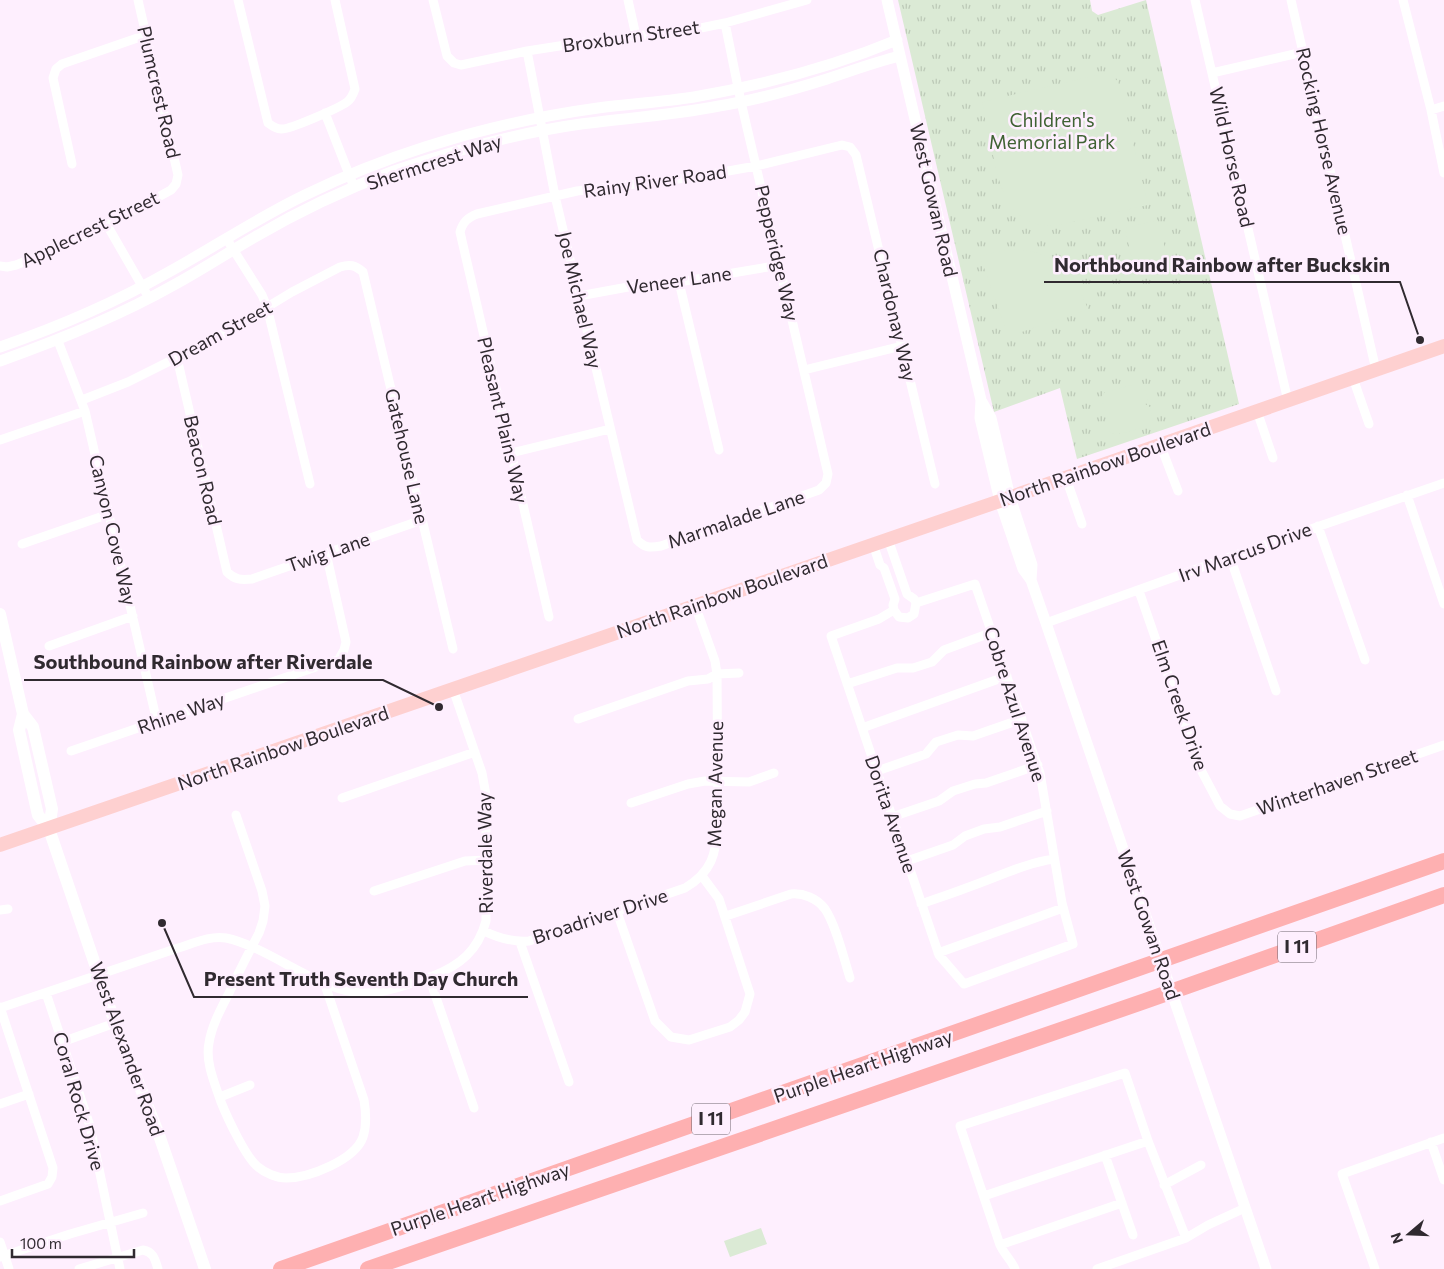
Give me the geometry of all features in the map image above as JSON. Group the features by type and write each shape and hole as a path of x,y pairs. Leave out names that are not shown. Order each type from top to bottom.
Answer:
{"highway":[{"name":"Purple Heart Highway","path":"281,1269 1184,954 1444,861"},
{"name":"Purple Heart Highway","path":"368,1269 1197,983 1444,895"}],"main road":[{"name":"North Rainbow Boulevard","path":"0,845 1444,346"},
{"name":"West Alexander Road","path":"0,614 23,714 19,730 38,815 49,829 115,1023 159,1135 204,1265"}],"street":[{"name":"Plumcrest Road","path":"138,0 178,175 176,184"},
{"path":"238,0 268,122 273,127 283,130 346,103 352,97 355,89 335,0"},
{"name":"Broxburn Street","path":"433,0 446,56 454,63 461,65 527,51 725,23 807,0"},
{"path":"628,0 636,36"},
{"name":"West Gowan Road","path":"887,0 981,400 980,418 1005,499 1023,569 1031,580 1046,623 1266,1269"},
{"name":"Wild Horse Road","path":"1195,0 1288,401"},
{"name":"Rocking Horse Avenue","path":"1291,0 1376,370"},
{"path":"1403,0 1444,173"},
{"name":"Pepperidge Way","path":"725,23 741,102 828,474 826,483"},
{"path":"72,164 53,78 56,69 62,64 146,35"},
{"name":"Shermcrest Way","path":"0,347 70,320 143,286 305,195 397,156 508,124 601,108 674,100 780,79 897,40"},
{"name":"Joe Michael Way","path":"527,51 555,196 637,540 643,546"},
{"path":"1212,73 1303,52"},
{"name":"Shermcrest Way","path":"0,361 58,341 150,298 299,213 398,170 445,154 541,131 678,113 741,102 802,87 900,56"},
{"path":"1430,110 1444,106"},
{"path":"325,113 354,188"},
{"name":"Rainy River Road","path":"463,223 468,217 477,214 577,191 695,177 756,166 842,145 850,147"},
{"name":"Chardonay Way","path":"850,147 856,155 935,484"},
{"name":"Applecrest Street","path":"0,266 16,265 62,247 108,225 171,190 176,184"},
{"name":"Pleasant Plains Way","path":"463,223 460,232 550,616"},
{"path":"108,225 150,298"},
{"path":"226,238 262,295 267,307 310,484"},
{"name":"Veneer Lane","path":"579,296 780,265"},
{"name":"Dream Street","path":"82,400 128,382 214,339 292,292 340,266 356,266"},
{"name":"Gatehouse Lane","path":"356,266 363,272 453,649"},
{"path":"679,282 719,450"},
{"name":"Canyon Cove Way","path":"58,341 85,411 157,722"},
{"path":"804,370 902,346"},
{"name":"Beacon Road","path":"177,358 227,572 234,579"},
{"path":"1353,378 1369,424"},
{"path":"0,440 85,411"},
{"path":"1257,411 1273,458"},
{"path":"511,453 610,430"},
{"path":"1160,444 1178,491"},
{"path":"1066,478 1082,524"},
{"name":"Marmalade Lane","path":"643,546 650,548 661,546 818,490 826,483"},
{"name":"Irv Marcus Drive","path":"1046,623 1230,556 1444,483"},
{"path":"1407,495 1444,604"},
{"path":"22,544 109,514"},
{"name":"Twig Lane","path":"234,579 252,579 422,520"},
{"path":"1318,526 1365,660"},
{"path":"873,544 880,566 884,568 895,599 894,610 899,617 908,618 916,611 916,603 907,594 888,539"},
{"name":"Rhine Way","path":"71,751 339,659 346,642 326,553"},
{"path":"1230,556 1276,691"},
{"name":"Cobre Azul Avenue","path":"916,603 975,584 1038,765 1063,908 1073,944 964,984"},
{"name":"Elm Creek Drive","path":"1139,590 1201,770 1220,806 1230,814"},
{"name":"Megan Avenue","path":"695,605 717,674 716,846 714,857 702,876"},
{"name":"Dorita Avenue","path":"894,610 879,619 831,636 938,952 964,984"},
{"path":"49,646 133,616"},
{"path":"848,684 897,668 913,668 932,662 944,650 993,632"},
{"path":"578,719 688,681 708,679 717,674 739,673"},
{"path":"862,728 1008,676"},
{"name":"Riverdale Way","path":"453,689 482,773 486,795 487,860 486,922 484,931"},
{"path":"877,771 926,754 936,742 958,735 973,736 1022,719"},
{"name":"Winterhaven Street","path":"1230,814 1240,816 1444,745"},
{"path":"342,798 475,752"},
{"path":"892,817 940,801 953,792 975,784 986,783 1038,765"},
{"path":"632,803 688,784 705,781 749,782 774,773"},
{"path":"907,861 953,845 965,836 984,829 1000,827 1046,811"},
{"path":"236,815 262,891 265,906 263,921 216,1018 208,1044 209,1062 225,1111 251,1161 259,1168 273,1175 286,1178 303,1175 333,1165 345,1158 358,1146 363,1137 366,1115 364,1100 324,982"},
{"path":"921,904 1040,861 1054,859"},
{"path":"374,891 465,861 487,860"},
{"path":"617,912 655,1021 671,1037 689,1040 730,1027 745,1012 749,1004 750,994 726,916 719,899 702,876"},
{"name":"Broadriver Drive","path":"484,931 494,936 520,942 529,941 685,888 702,876"},
{"path":"726,916 791,894 808,896 824,908 832,923 850,978"},
{"path":"938,952 1063,908"},
{"path":"0,1201 48,1184 52,1177 53,1168 0,1008 204,940 224,938 252,946 343,990 366,993 399,987 451,969 469,955 484,931"},
{"path":"520,942 569,1082"},
{"path":"429,977 474,1108"},
{"name":"Coral Rock Drive","path":"46,993 90,1126 120,1269"},
{"path":"62,1042 115,1023"},
{"path":"1015,1269 1006,1258 1000,1245 960,1126 1125,1073 1164,1185 1186,1238"},
{"path":"220,1097 250,1085"},
{"path":"0,1104 29,1094"},
{"path":"1374,1269 1342,1174 1444,1138"},
{"path":"984,1196 1148,1141"},
{"path":"1431,1142 1444,1180"},
{"path":"1105,1155 1133,1235"},
{"path":"1164,1185 1201,1165"},
{"path":"1000,1245 1122,1204"},
{"path":"1096,1269 1112,1267 1186,1238 1208,1225 1245,1208"},
{"path":"2,1256 143,1213"},
{"path":"0,1242 2,1256 9,1269"},
{"path":"79,1269 143,1250 154,1256 158,1269"}],"green space":[{"name":"Children's Memorial Park","path":"898,0 1090,0 1092,11 1098,15 1146,0 1239,404 1077,459 1060,388 994,412"},
{"path":"1106,73 1118,81 1148,205 1054,226 1027,220 1017,213 1004,193 996,168 982,102"},
{"path":"1158,220 1168,261 1134,269 1125,228"},
{"path":"1011,249 1039,254 1050,258 1060,265 1075,283 1088,309 1013,335 1006,331 980,256"},
{"path":"1140,383 1144,385 1148,400 1145,404 1150,407 1153,422 1150,426 1115,435 1110,432 1107,418 1110,413 1105,410 1101,397 1105,392"},
{"path":"761,1228 767,1244 730,1257 724,1241"}],"place":[{"name":"Northbound Rainbow after Buckskin","path":"1420,340"},
{"name":"Southbound Rainbow after Riverdale","path":"439,707"},
{"name":"Present Truth Seventh Day Church","path":"162,923"}]}
